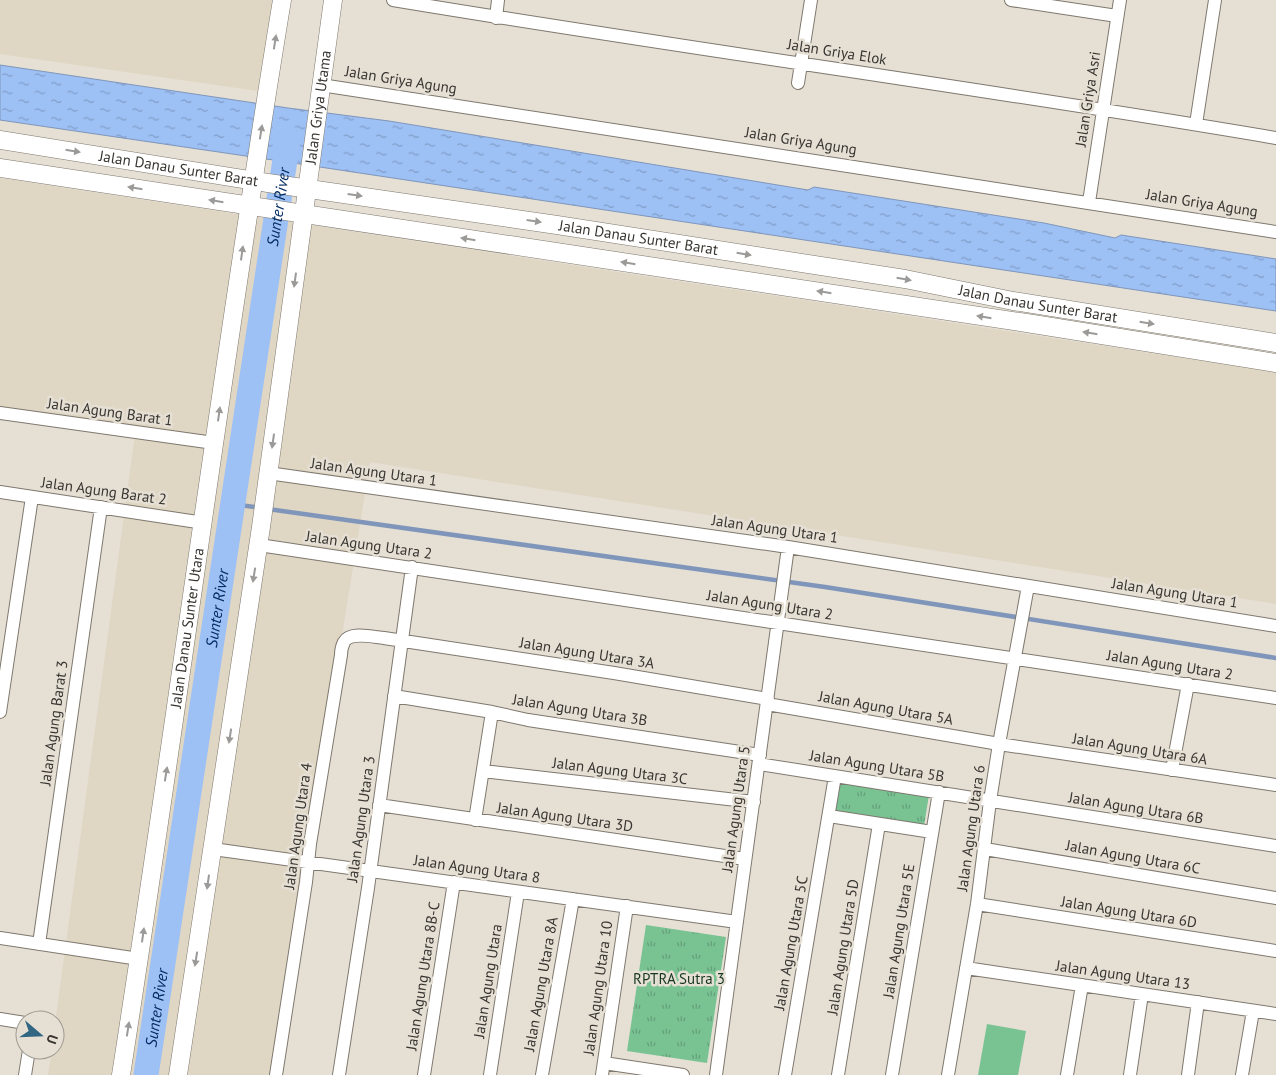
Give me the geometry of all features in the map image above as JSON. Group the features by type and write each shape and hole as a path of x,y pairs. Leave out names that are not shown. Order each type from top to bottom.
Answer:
{"main road":[{"path":"261,182 255,163 282,0"},
{"name":"Jalan Griya Utama","path":"298,214 302,188 310,166 333,0"},
{"name":"Jalan Danau Sunter Barat","path":"0,140 261,182 657,240 904,279 1013,301 1276,343"},
{"name":"Jalan Danau Sunter Barat","path":"0,168 1276,363"},
{"name":"Jalan Danau Sunter Utara","path":"121,1075 205,518 214,443 261,182"},
{"path":"178,1075 262,527 298,214"},
{"path":"654,267 657,240"},
{"path":"1216,353 1219,334"}],"street":[{"name":"Jalan Griya Elok","path":"393,0 431,3 496,18 801,62 1276,138"},
{"path":"496,18 498,0"},
{"path":"798,83 811,0"},
{"path":"1011,0 1117,16"},
{"name":"Jalan Griya Asri","path":"1089,202 1120,0"},
{"path":"1196,124 1215,0"},
{"name":"Jalan Griya Agung","path":"320,93 1089,202 1276,232"},
{"name":"Jalan Agung Barat 1","path":"0,413 214,443"},
{"name":"Jalan Agung Utara 1","path":"268,481 788,547 1027,593 1276,626"},
{"name":"Jalan Agung Barat 2","path":"0,492 100,507 205,518"},
{"path":"0,712 5,639 32,497"},
{"name":"Jalan Agung Barat 3","path":"38,944 100,507"},
{"name":"Jalan Agung Utara 2","path":"259,545 1276,698"},
{"name":"Jalan Agung Utara 5","path":"716,1075 788,547"},
{"name":"Jalan Agung Utara 3","path":"339,1075 370,871 412,567"},
{"name":"Jalan Agung Utara 6","path":"948,1075 977,904 999,744 1027,593"},
{"name":"Jalan Agung Utara 4","path":"276,1075 344,642 354,636 402,641"},
{"name":"Jalan Agung Utara 3A","path":"402,641 614,673 767,701"},
{"path":"1172,770 1188,684"},
{"name":"Jalan Agung Utara 3B","path":"394,696 759,760"},
{"name":"Jalan Agung Utara 5A","path":"767,701 999,744"},
{"path":"475,820 492,712"},
{"name":"Jalan Agung Utara 6A","path":"999,744 1276,785"},
{"name":"Jalan Agung Utara 5B","path":"759,760 835,776 990,801"},
{"name":"Jalan Agung Utara 3C","path":"483,771 754,802"},
{"name":"Jalan Agung Utara 5C","path":"785,1075 835,776"},
{"name":"Jalan Agung Utara 5E","path":"892,1075 938,792"},
{"name":"Jalan Agung Utara 6B","path":"990,801 1276,846"},
{"name":"Jalan Agung Utara 3D","path":"379,805 745,860"},
{"path":"829,816 932,832"},
{"name":"Jalan Agung Utara 5D","path":"838,1075 879,824"},
{"name":"Jalan Agung Utara 8","path":"212,849 737,922"},
{"name":"Jalan Agung Utara 6C","path":"985,849 1276,898"},
{"name":"Jalan Agung Utara 8B-C","path":"424,1075 454,882"},
{"name":"Jalan Agung Utara","path":"490,1075 518,892"},
{"name":"Jalan Agung Utara 8A","path":"542,1075 573,900"},
{"name":"Jalan Agung Utara 6D","path":"977,904 1276,951"},
{"name":"Jalan Agung Utara 10","path":"603,1069 627,906"},
{"path":"0,938 140,959"},
{"name":"Jalan Agung Utara 13","path":"966,968 1276,1014"},
{"path":"1067,1075 1082,985"},
{"path":"1130,1075 1142,994"},
{"path":"1188,1075 1198,1002"},
{"path":"1242,1075 1252,1011"},
{"path":"0,1019 15,1021"},
{"path":"25,1075 27,1060"},
{"path":"603,1069 683,1075"}],"shaded area":[{"path":"0,0 275,0 258,91 0,54"},
{"path":"0,178 1276,372 1276,604 370,462 271,1075 48,1075 50,1060 65,1060 65,1010 57,1010 136,427 0,407"}],"green space":[{"path":"840,781 929,795 924,826 835,812"},
{"name":"RPTRA Sutra 3","path":"646,925 726,937 707,1063 627,1051"},
{"path":"987,1024 1026,1031 1018,1075 978,1075"}],"water":[{"path":"0,65 288,108 389,121 808,190 814,187 1044,223 1115,238 1121,235 1276,259 1276,311 0,120"}],"waterway":[{"name":"Sunter River","path":"146,1075 288,140"},
{"path":"233,504 261,508"},
{"path":"268,509 825,587 1276,658"}]}
